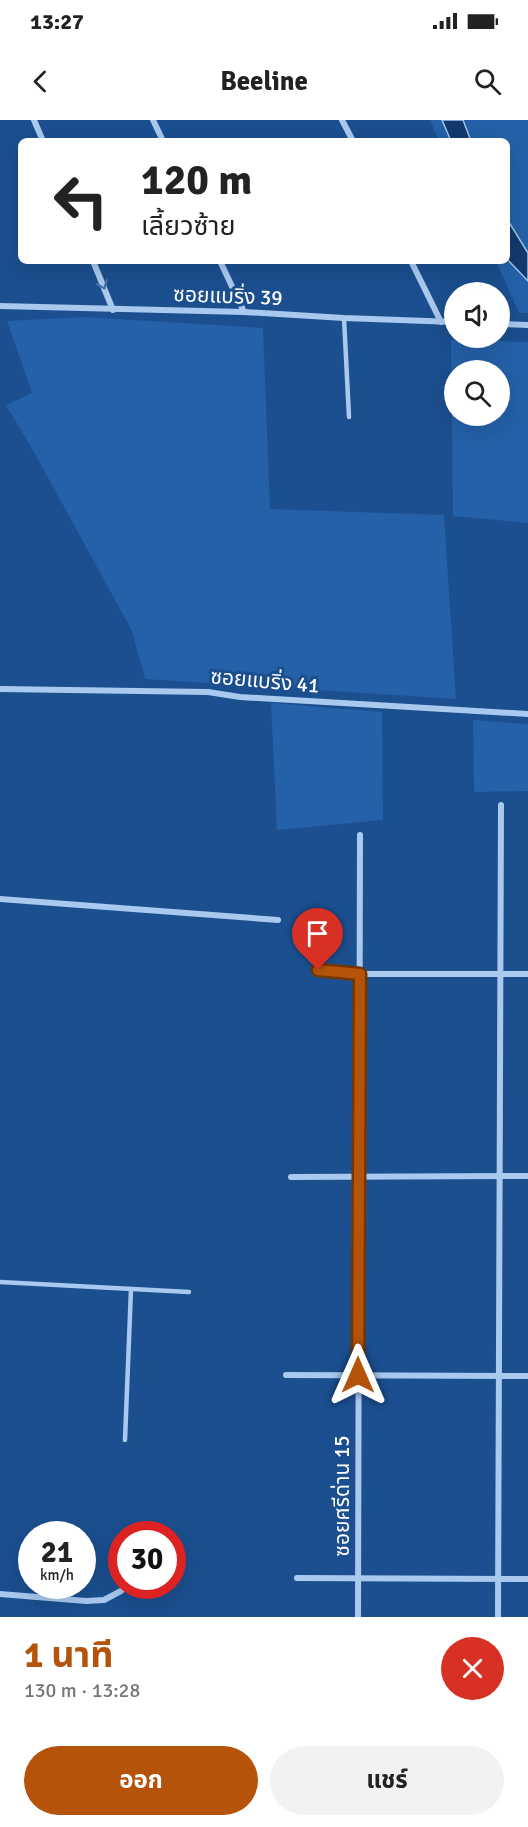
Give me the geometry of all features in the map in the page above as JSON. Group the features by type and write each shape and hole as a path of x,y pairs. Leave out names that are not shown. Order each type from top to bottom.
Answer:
{"street":[{"path":"34,120 42,138"},
{"path":"153,120 162,138"},
{"path":"342,120 351,138"},
{"path":"94,264 113,310"},
{"path":"221,264 244,312"},
{"path":"412,264 441,322"},
{"name":"ซอยแบริ่ง 39","path":"0,306 244,312 441,322"},
{"path":"510,324 528,324"},
{"name":"ซอยแบริ่ง 41","path":"0,689 208,692 240,697 528,714"},
{"path":"498,1617 501,805"},
{"name":"ซอยศรีด่าน 15","path":"358,1617 360,835"},
{"path":"0,899 278,920"},
{"path":"318,970 360,974 528,974"},
{"path":"291,1178 528,1176"},
{"path":"286,1375 528,1376"},
{"path":"297,1578 528,1579"},
{"path":"0,1594 86,1600 108,1598"}],"lane":[{"path":"344,318 349,417"},
{"path":"0,1282 189,1292"},
{"path":"125,1440 131,1288"}],"shaded area":[{"path":"430,120 442,120 450,138 438,138"},
{"path":"442,120 463,120 470,138 450,138"},
{"path":"463,120 528,120 528,253 510,224 510,138 470,138"},
{"path":"510,224 528,253 528,281 510,262"},
{"path":"510,262 528,281 528,313 519,313 510,293 510,282 505,282 497,264 510,264"},
{"path":"85,317 263,328 270,509 444,515 456,699 145,679 132,631 6,405 32,393 7,321"},
{"path":"510,342 528,342 528,523 453,516 452,426 510,426 510,360 451,360 451,348 510,348"},
{"path":"271,703 382,712 383,820 277,830"},
{"path":"473,720 528,724 528,791 474,792"}],"route":[{"path":"318,970 360,974 358,1375"}]}
